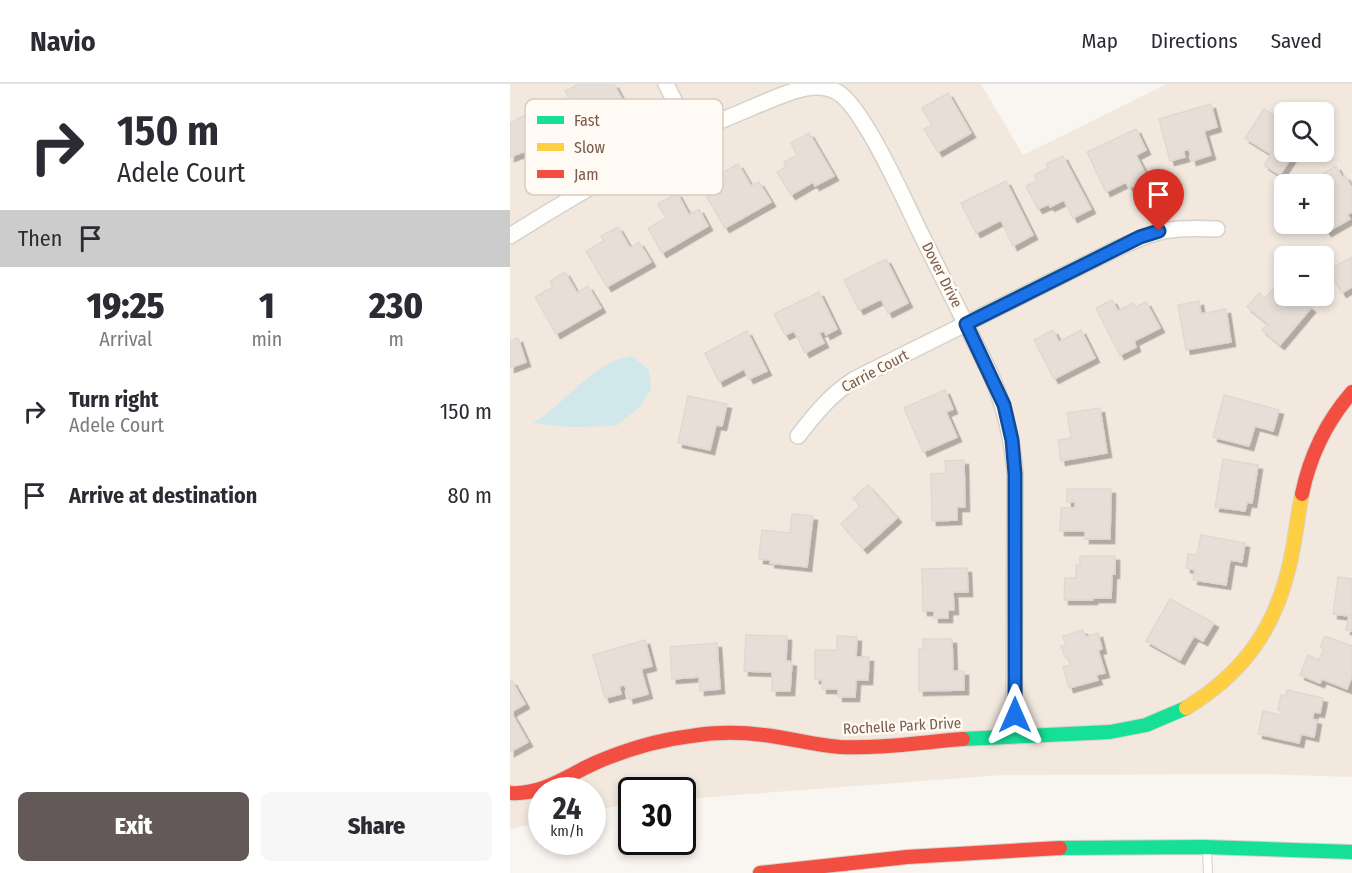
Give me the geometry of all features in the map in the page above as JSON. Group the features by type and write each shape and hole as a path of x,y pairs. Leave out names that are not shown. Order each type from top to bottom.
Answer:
{"main road":[{"name":"Rochelle Park Drive","path":"510,793 522,795 535,793 551,787 583,768 623,752 665,740 700,735 724,733 763,735 830,747 852,747 1097,733 1125,730 1149,724 1196,702 1227,679 1254,650 1266,631 1276,610 1289,567 1303,486 1311,458 1331,418 1352,392"},
{"path":"760,873 891,859 1069,849 1207,847 1352,852"}],"street":[{"path":"666,84 674,99"},
{"name":"Dover Drive","path":"723,121 803,88 826,88 838,92 849,101 904,197 966,324 1004,405 1012,440 1015,474 1014,736"},
{"path":"510,236 577,195"},
{"name":"Carrie Court","path":"798,436 821,406 842,387 1140,237 1178,227 1217,229"}],"lane":[{"path":"1207,847 1208,873"}],"shaded area":[{"path":"510,84 981,84 1023,155 1167,84 1352,84 1352,777 1260,774 1002,775 696,798 696,777 618,777 618,806 606,808 606,777 528,777 528,825 510,829"}],"water":[{"path":"632,356 649,370 651,389 639,408 616,426 569,427 533,423 600,369 615,360"}],"building":[{"path":"579,84 614,84 622,99 569,99 565,91"},
{"path":"948,93 971,133 938,152 924,129 932,125 922,108"},
{"path":"1211,104 1217,127 1204,131 1211,155 1192,161 1189,149 1183,151 1185,157 1170,161 1159,119"},
{"path":"1264,109 1274,116 1274,162 1288,162 1281,174 1264,165 1271,154 1245,138"},
{"path":"525,115 525,151 510,157 510,123"},
{"path":"1136,129 1146,150 1136,155 1148,179 1129,188 1126,182 1106,192 1087,152"},
{"path":"809,133 834,176 815,186 813,182 791,195 777,172 786,167 784,162 797,155 791,143"},
{"path":"1063,156 1091,209 1073,218 1064,200 1050,207 1049,204 1038,209 1026,186 1037,181 1034,175 1048,168 1046,164"},
{"path":"738,164 751,186 759,182 771,202 725,228 706,195 723,195 723,172"},
{"path":"1336,166 1352,188 1352,212 1347,215 1350,219 1334,228 1334,174 1322,174"},
{"path":"1006,181 1033,235 1013,246 1001,220 976,233 961,203"},
{"path":"674,195 678,195 689,215 699,209 708,226 662,253 648,228 666,218 658,204"},
{"path":"618,227 630,248 639,242 651,262 607,287 586,251 604,241 601,236"},
{"path":"1352,257 1352,287 1342,293 1334,280 1334,267"},
{"path":"886,259 908,303 888,313 881,299 859,310 844,280"},
{"path":"565,272 577,293 588,286 601,308 556,334 535,297 553,287 550,281"},
{"path":"1274,288 1274,306 1308,306 1311,308 1280,345 1262,330 1268,324 1247,307 1259,293 1265,298"},
{"path":"819,292 837,329 826,335 824,331 819,333 824,343 805,353 794,331 785,335 774,314"},
{"path":"1112,300 1118,311 1133,303 1136,307 1146,302 1160,328 1134,341 1136,347 1120,355 1096,308"},
{"path":"1199,301 1201,314 1226,309 1231,342 1186,350 1178,305"},
{"path":"1053,330 1059,342 1081,330 1095,358 1054,379 1034,340"},
{"path":"747,331 767,371 749,379 744,369 719,382 705,353"},
{"path":"518,338 526,362 510,368 510,341"},
{"path":"945,390 953,409 946,412 957,437 923,452 904,408"},
{"path":"1224,395 1279,410 1273,431 1255,426 1249,446 1213,437"},
{"path":"688,396 727,404 722,426 716,425 710,450 678,443"},
{"path":"1100,408 1107,453 1061,461 1058,440 1071,438 1067,413"},
{"path":"1223,459 1258,465 1252,503 1247,502 1245,511 1215,507"},
{"path":"964,460 965,507 957,507 957,520 932,521 931,474 946,473 945,461"},
{"path":"868,485 897,518 863,549 841,524 860,506 853,498"},
{"path":"1067,489 1111,489 1110,539 1085,539 1085,531 1060,531 1061,508 1075,508 1075,502 1067,502"},
{"path":"792,514 813,516 807,567 770,563 771,560 759,559 762,530 790,533"},
{"path":"1201,535 1245,543 1242,562 1230,560 1226,585 1193,580 1195,570 1186,568 1188,554 1197,555"},
{"path":"1080,556 1115,556 1111,598 1064,600 1065,578 1076,578 1076,565 1080,565"},
{"path":"967,568 968,592 953,592 954,610 948,610 948,618 934,618 934,611 923,611 922,569"},
{"path":"1338,577 1352,579 1352,631 1346,630 1349,616 1333,614"},
{"path":"1170,599 1214,623 1203,641 1194,636 1180,660 1146,641"},
{"path":"1083,630 1085,637 1098,633 1102,649 1098,650 1105,673 1096,675 1098,680 1069,688 1063,667 1071,665 1061,646 1066,645 1063,636"},
{"path":"746,635 787,636 786,661 792,662 790,691 772,691 772,672 744,671"},
{"path":"837,636 857,637 856,657 869,657 868,680 856,680 855,697 838,697 838,689 822,689 822,680 815,679 815,650 837,650"},
{"path":"1325,636 1352,646 1352,676 1347,689 1322,679 1320,683 1300,675 1308,655 1319,660 1324,649 1320,647"},
{"path":"923,639 952,639 953,671 964,671 964,690 919,691 919,649 923,649"},
{"path":"645,640 652,666 641,669 648,694 629,699 625,685 619,686 621,694 605,698 593,655"},
{"path":"717,643 720,689 700,691 699,677 672,679 670,647"},
{"path":"512,681 525,704 511,712 528,742 510,752 510,682"},
{"path":"1287,690 1323,698 1320,713 1314,712 1312,719 1317,720 1314,737 1301,734 1299,743 1258,734 1263,711 1281,715 1282,711 1278,710 1281,695 1285,696"}],"traffic: fast":[{"path":"963,739 1110,732 1146,725 1186,708"},
{"path":"1060,848 1204,847 1352,852"}],"traffic: slow":[{"path":"1186,708 1224,681 1253,649 1265,631 1283,590 1293,549 1302,494"}],"traffic: jam":[{"path":"1302,494 1314,452 1334,415 1352,392"},
{"path":"510,793 544,788 595,763 630,750 666,740 700,735 755,734 840,747 886,746 963,739"},
{"path":"760,873 907,857 1060,848"}],"route":[{"path":"1015,715 1015,474 1012,440 1004,405 966,324 1140,237 1159,231"}]}
